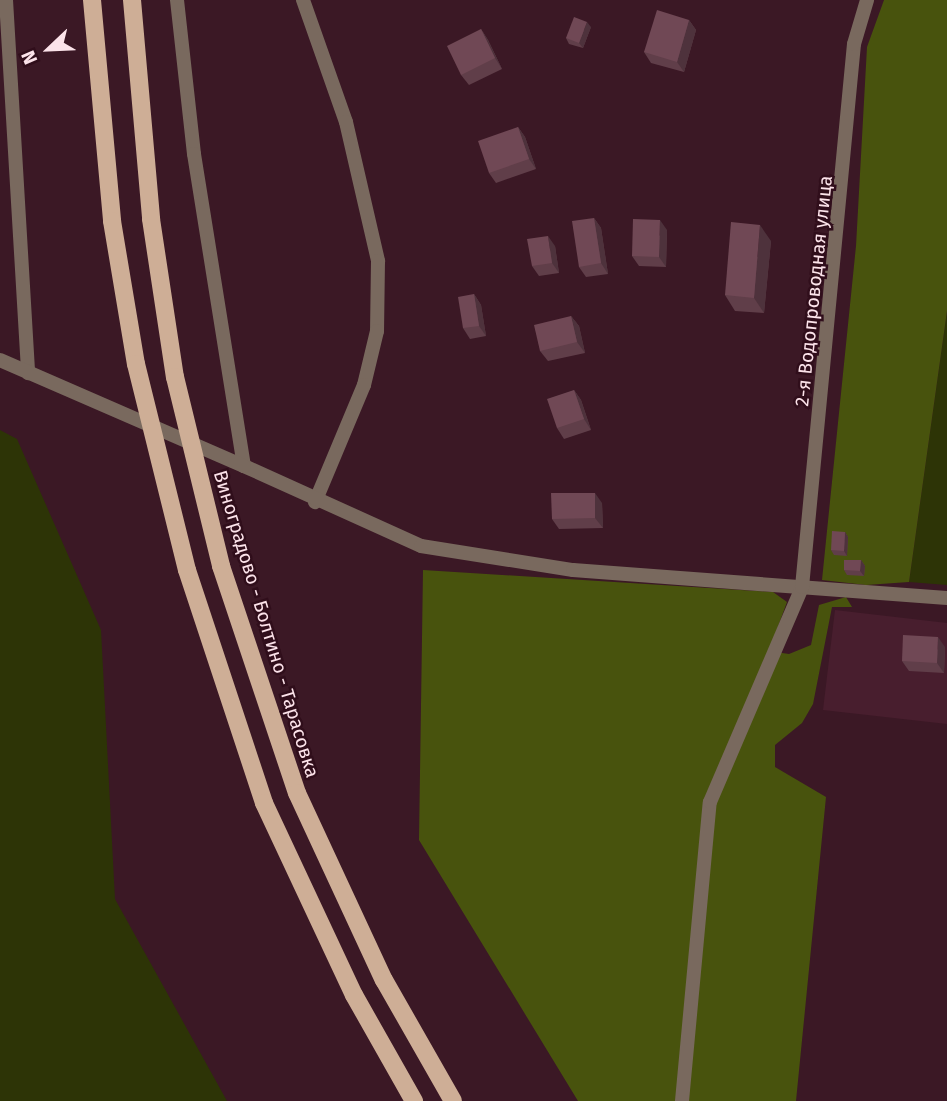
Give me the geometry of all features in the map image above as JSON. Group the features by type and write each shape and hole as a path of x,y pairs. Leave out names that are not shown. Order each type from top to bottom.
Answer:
{"main road":[{"path":"92,0 112,221 136,364 187,570 264,803 354,995 414,1101"},
{"name":"Виноградово - Болтино - Тарасовка","path":"132,0 151,219 175,377 221,566 297,793 384,980 453,1101"}],"street":[{"path":"6,0 28,373"},
{"path":"177,0 244,466"},
{"path":"303,0 346,122 378,261 377,331 364,385 316,502"},
{"name":"2-я Водопроводная улица","path":"682,1101 710,803 802,587 854,44 867,0"},
{"path":"0,360 244,466 316,502 421,546 573,570 947,598"}],"shaded area":[{"path":"835,610 947,623 947,724 823,710"}],"green space":[{"path":"884,0 947,0 947,311 909,582 866,585 822,580 856,246 867,47"},
{"path":"947,311 947,585 909,582"},
{"path":"0,430 17,439 101,630 115,899 227,1101 0,1101"},
{"path":"423,570 773,592 787,602 769,651 789,654 811,645 819,605 846,597 852,607 832,607 813,704 802,723 775,745 775,767 826,797 796,1101 578,1101 419,840"}],"building":[{"path":"657,10 689,20 677,62 644,52"},
{"path":"574,17 587,22 579,43 566,38"},
{"path":"481,29 495,58 461,75 447,46"},
{"path":"518,127 529,159 489,173 478,141"},
{"path":"594,218 601,263 579,267 572,221"},
{"path":"633,219 660,220 659,257 632,256"},
{"path":"731,222 760,225 754,298 725,295"},
{"path":"548,236 552,263 532,266 527,239"},
{"path":"474,294 479,326 463,328 458,297"},
{"path":"571,316 577,342 540,351 534,325"},
{"path":"574,390 584,419 557,428 547,399"},
{"path":"551,493 595,493 595,518 552,519"},
{"path":"832,531 845,532 844,551 831,550"},
{"path":"844,560 861,560 860,571 844,570"},
{"path":"903,635 938,637 937,663 902,661"}]}
